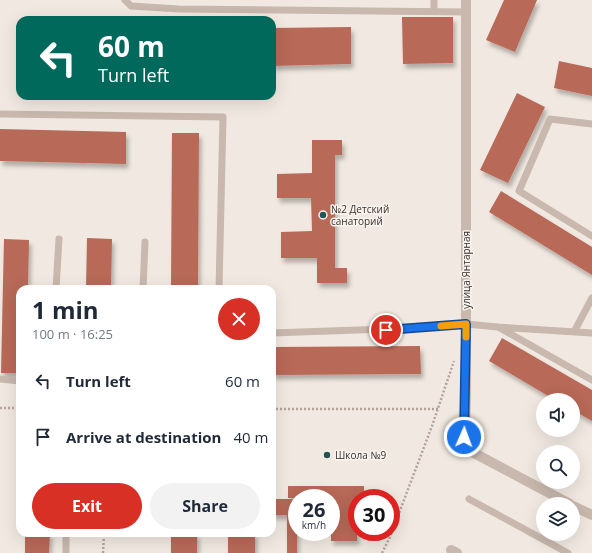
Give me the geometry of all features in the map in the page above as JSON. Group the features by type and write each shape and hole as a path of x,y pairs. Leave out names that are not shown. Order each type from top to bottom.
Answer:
{"street":[{"name":"улица Янтарная","path":"466,0 466,324 464,437 466,446 474,453 557,497"},
{"path":"580,509 592,515"}],"lane":[{"path":"125,0 131,6 179,9 466,12"},
{"path":"434,0 434,11"},
{"path":"0,114 223,118 219,285"},
{"path":"592,124 550,120 519,191 592,236"},
{"path":"56,285 59,239"},
{"path":"144,285 145,242"},
{"path":"574,332 592,298"},
{"path":"276,333 386,330 466,324 592,333"},
{"path":"498,327 592,380"},
{"path":"0,379 16,381"},
{"path":"469,499 568,553"},
{"path":"66,537 66,553"}],"path":[{"path":"382,553 390,537 455,359"},
{"path":"0,408 16,408"},
{"path":"276,409 438,409"},
{"path":"103,553 104,537"}],"building":[{"path":"504,0 537,0 515,52 486,40"},
{"path":"402,17 453,17 453,63 403,64"},
{"path":"351,27 351,64 276,66 276,28"},
{"path":"559,61 592,68 592,96 554,88"},
{"path":"517,93 545,107 508,183 480,170"},
{"path":"0,129 126,132 126,164 0,161"},
{"path":"172,133 199,133 198,285 171,285"},
{"name":"№2 Детский санаторий","path":"312,140 342,140 342,155 335,155 335,268 347,268 347,283 317,283 317,258 281,258 281,232 312,231 311,198 277,198 277,174 312,173"},
{"path":"501,191 592,247 592,275 489,212"},
{"path":"87,238 112,239 111,285 86,285"},
{"path":"4,239 29,240 28,285 16,285 16,373 1,373"},
{"path":"502,338 592,390 592,421 580,414 580,393 543,393 489,361"},
{"path":"420,346 421,374 276,375 276,347"},
{"path":"288,486 364,486 364,489 348,489 348,541 340,541 340,489 288,489"},
{"path":"276,499 288,499 288,541 297,541 297,553 287,553 287,515 276,515"},
{"path":"25,537 50,537 49,553 25,553"},
{"path":"171,537 197,537 197,553 171,553"},
{"path":"228,537 255,537 255,553 228,553"}],"slow traffic":[{"path":"441,326 466,324 466,337"}],"place":[{"name":"№2 Детский санаторий","path":"323,215"},
{"name":"Школа №9","path":"327,455"}],"route":[{"path":"386,330 466,324 464,437"}]}
